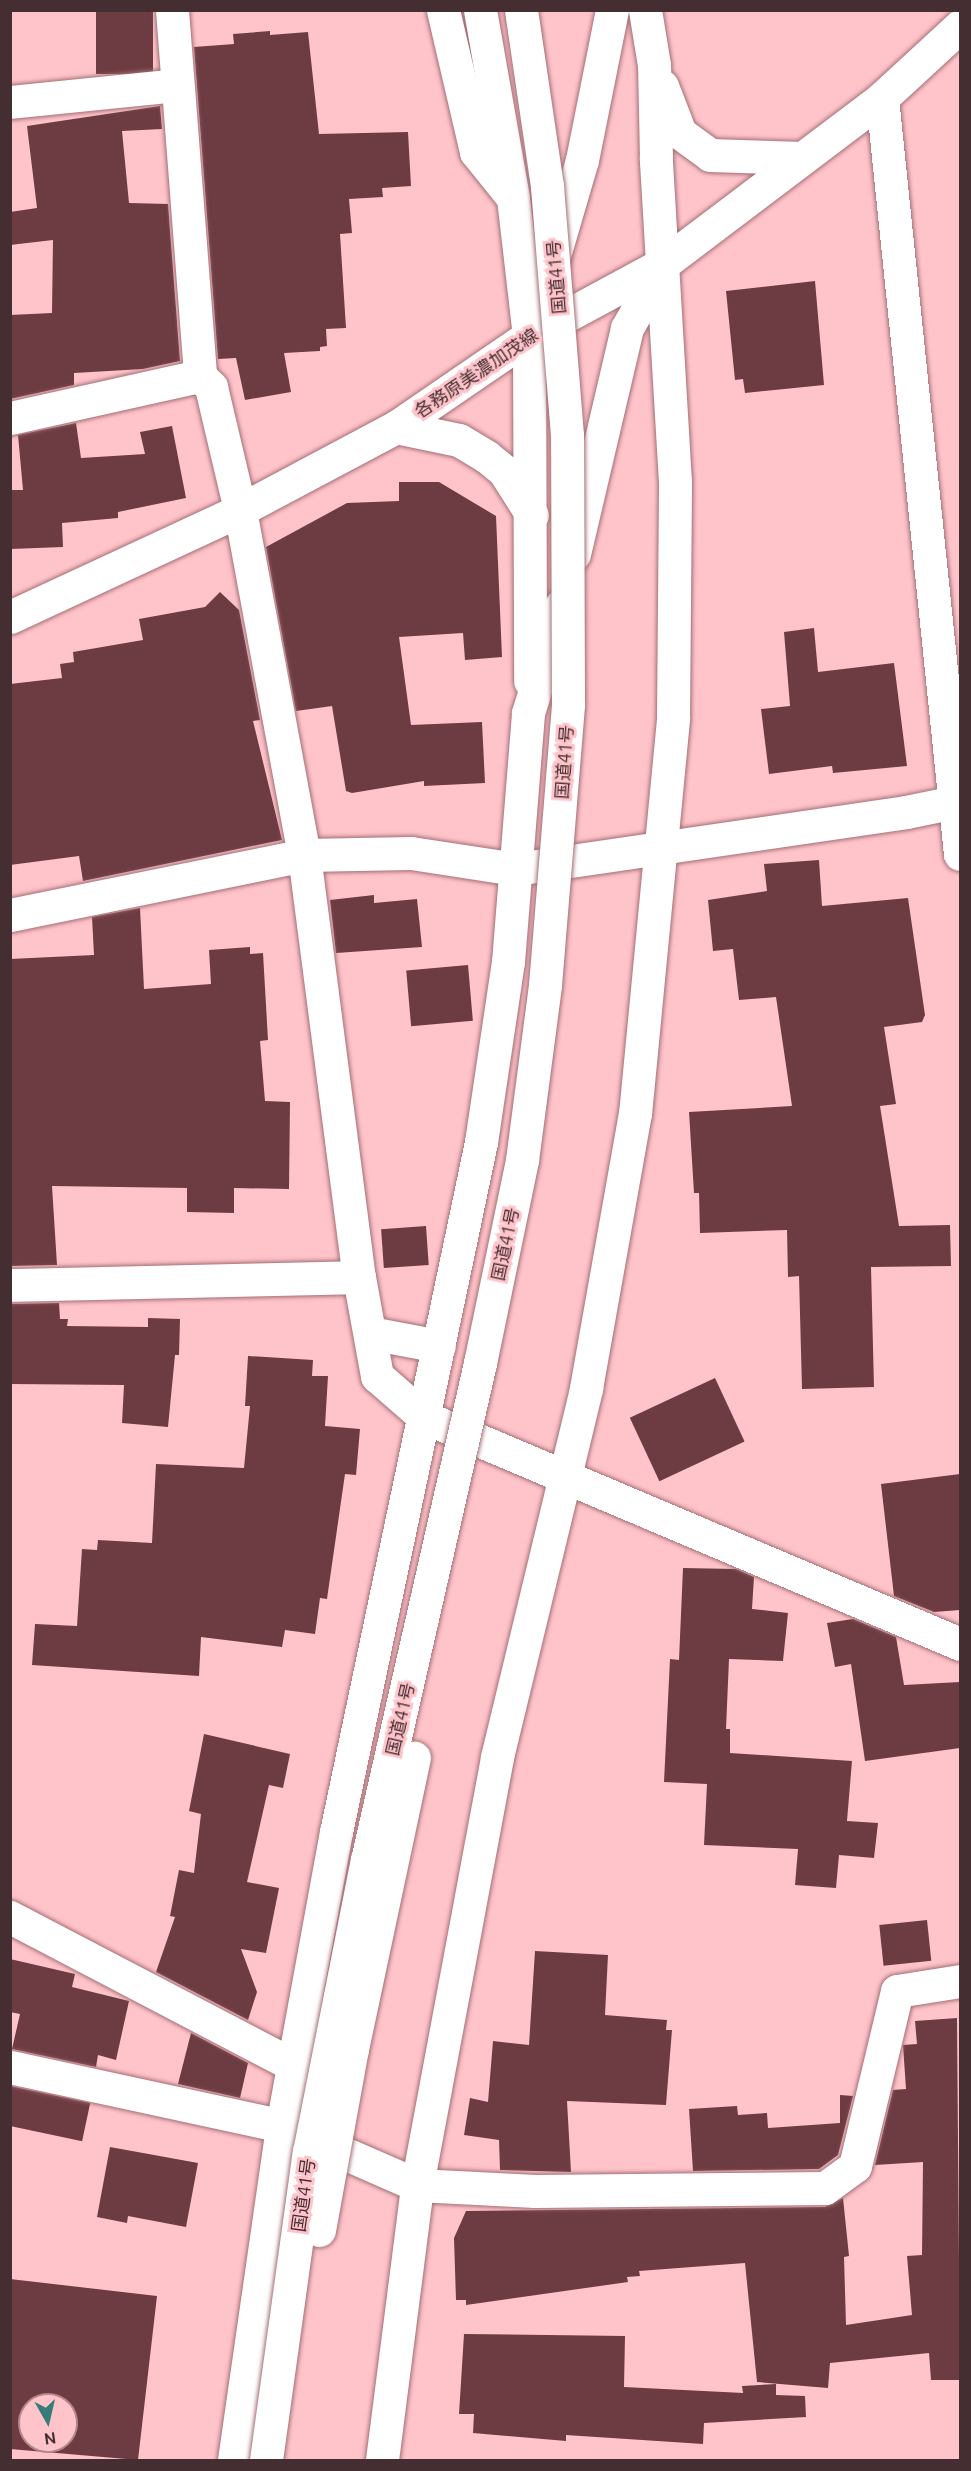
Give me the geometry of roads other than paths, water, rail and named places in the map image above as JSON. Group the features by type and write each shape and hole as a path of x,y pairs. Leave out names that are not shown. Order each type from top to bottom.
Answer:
{"main road":[{"path":"172,10 200,376 211,387 240,510 304,855 359,1277 377,1376 424,1417 567,1474 960,1644"},
{"path":"443,10 476,152 513,198"},
{"path":"234,2460 282,2126 293,2065 336,1832 481,1142 508,962 528,713 532,515 529,336 513,198 480,10"},
{"name":"国道41号","path":"266,2460 309,2152 365,1871 480,1362 519,1172 545,985 568,704 567,447 547,186 521,10"},
{"name":"国道41号","path":"288,2460 313,2261 352,2049 513,1316 557,1056 572,926 589,656 590,522 573,258 560,127 541,10"},
{"path":"529,336 582,160 612,10"},
{"path":"382,2460 417,2185 497,1757 567,1474 635,1114 663,848 673,717 675,493 664,263 656,158 654,65 645,10"},
{"name":"各務原美濃加茂線","path":"10,617 240,510 396,427 529,336 664,263 882,98 960,26"},
{"path":"654,65 680,134 710,155 802,158"},
{"path":"10,102 177,85"},
{"path":"882,98 958,801 960,854"},
{"path":"528,713 555,635 627,328 664,263"},
{"path":"10,418 200,376"},
{"path":"396,427 459,440 487,457 504,471 532,515"},
{"path":"10,915 304,855 411,853 516,869 958,801"},
{"path":"10,1285 359,1277"},
{"path":"370,1333 439,1346"},
{"path":"10,1917 293,2065"},
{"path":"10,2067 282,2126 417,2185 535,2192 825,2188 855,2166 897,1991 960,1981"},
{"path":"366,2460 389,2406"}]}
